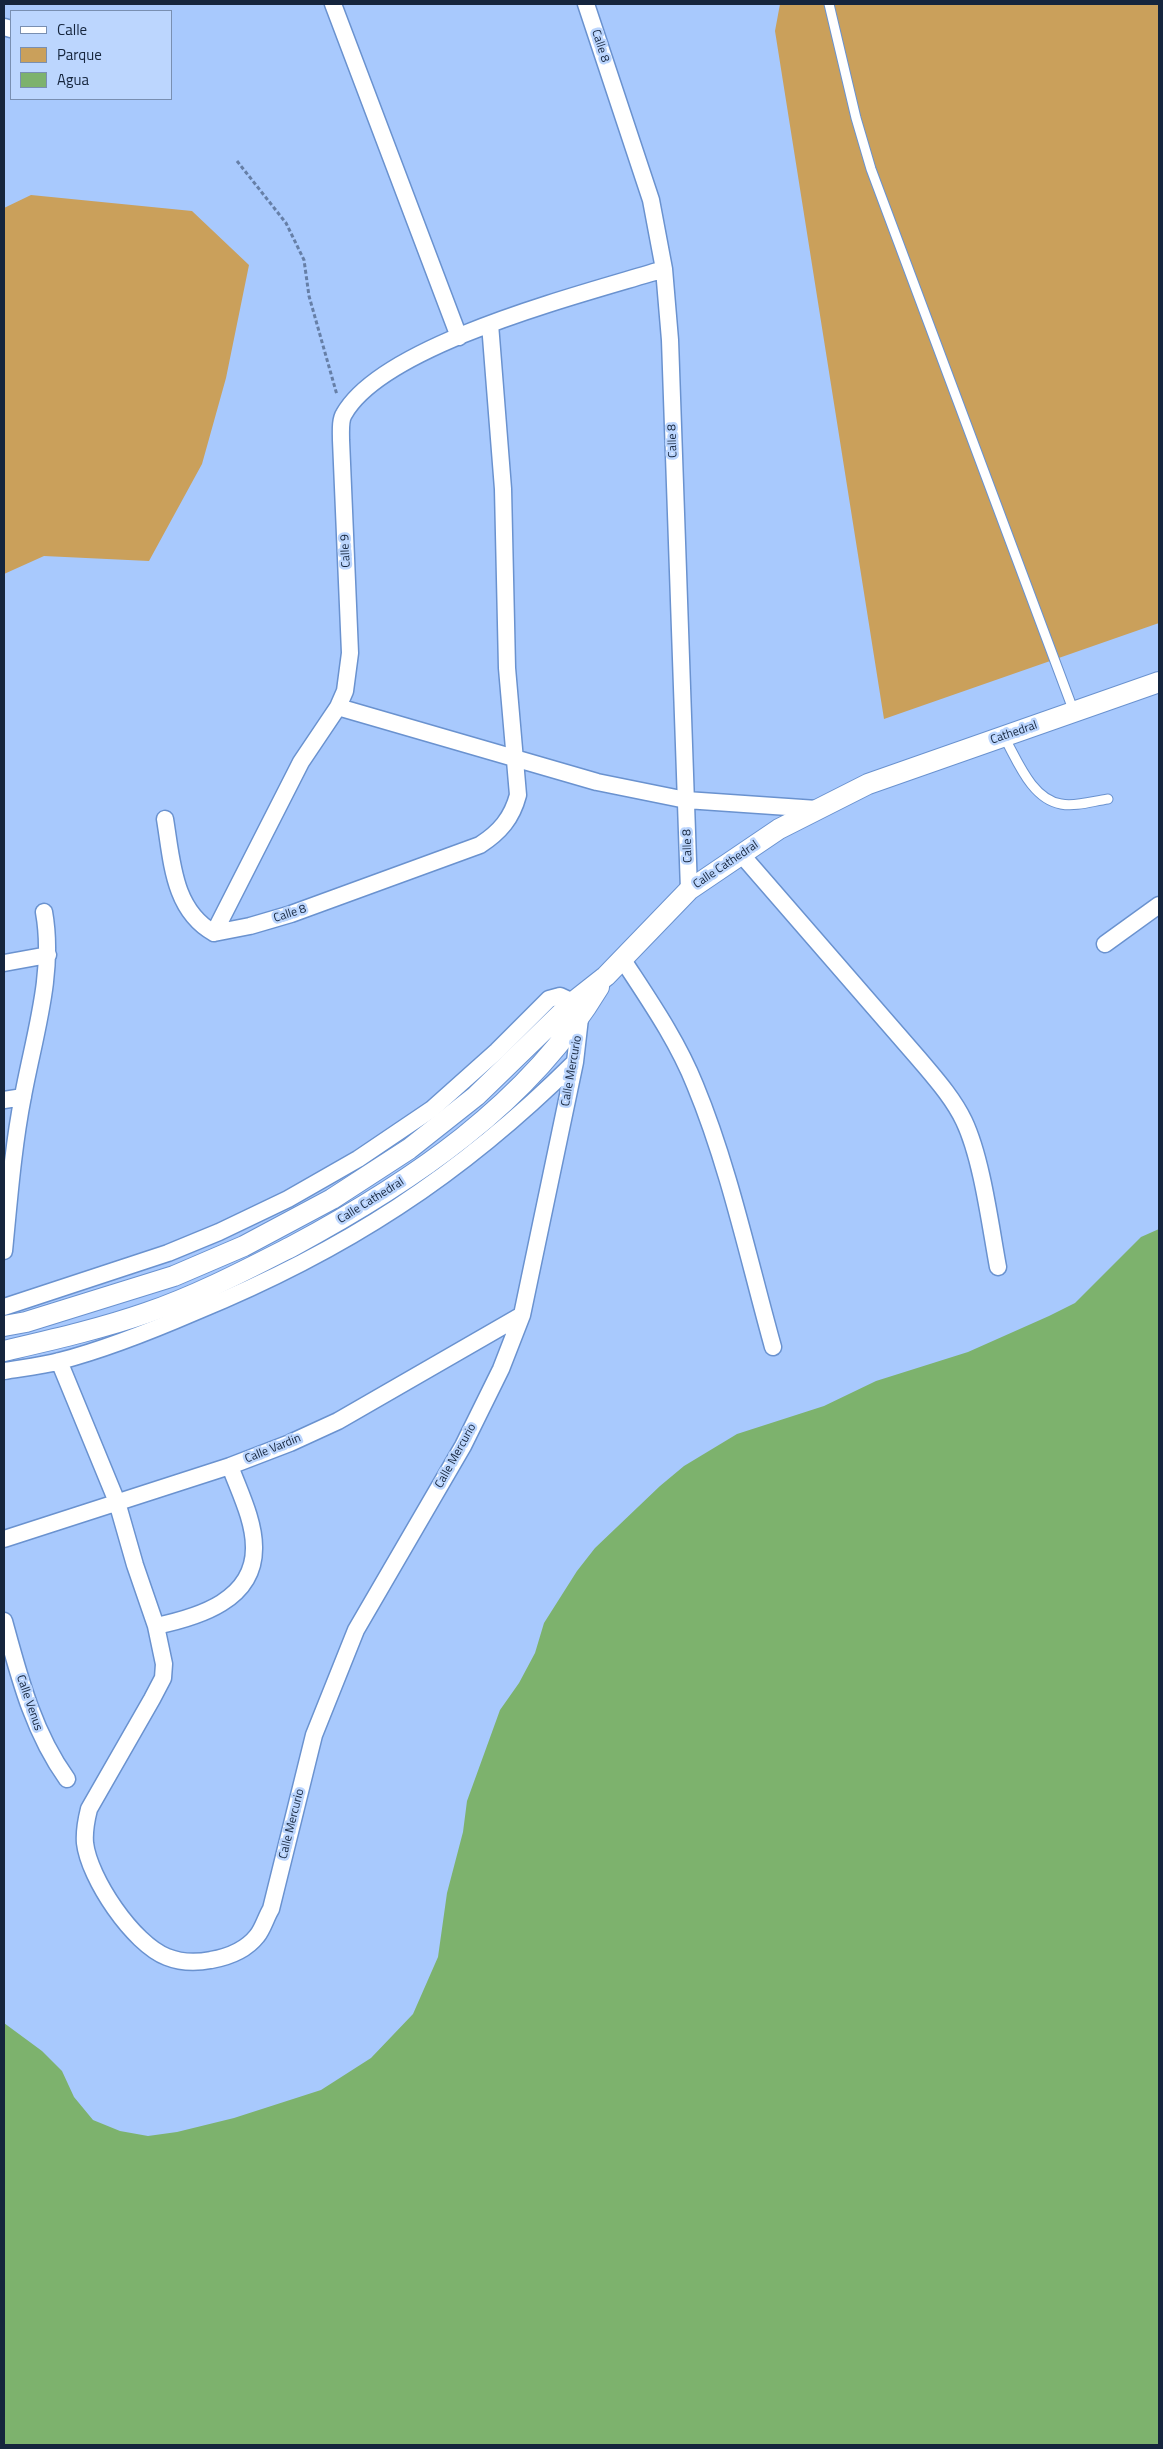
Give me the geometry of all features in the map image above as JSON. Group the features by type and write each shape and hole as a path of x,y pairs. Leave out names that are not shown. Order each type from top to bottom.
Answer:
{"street":[{"path":"333,4 458,337"},
{"name":"Calle 8","path":"586,4 651,200 664,268 670,340 689,890"},
{"path":"343,415 375,382 431,347 490,324 664,268"},
{"name":"Calle 8","path":"214,933 250,926 291,914 480,845 495,836 514,810 518,795 507,668 502,489 490,324"},
{"name":"Calle 9","path":"214,933 301,762 338,707 345,691 350,653 341,440 343,415"},
{"name":"Cathedral","path":"868,784 1159,682"},
{"path":"338,707 597,782 686,800 817,809"},
{"name":"Calle Cathedral","path":"4,1351 146,1313 190,1296 255,1266 338,1222 403,1181 492,1115 606,976 689,890 779,829 868,784"},
{"path":"165,819 175,878 182,900 201,926 214,933"},
{"path":"741,854 947,1093 964,1121 976,1158 998,1267"},
{"path":"1105,944 1159,905"},
{"path":"4,1251 22,1097 34,1048 48,954 48,933 44,912"},
{"path":"4,963 48,954"},
{"path":"623,960 680,1051 696,1085 718,1149 773,1347"},
{"path":"4,1306 168,1253 219,1232 288,1199 358,1159 432,1109 497,1051 549,999 560,996 577,1010"},
{"name":"Calle Cathedral","path":"4,1326 26,1322 174,1276 244,1246 332,1199 409,1149 476,1096 577,1010"},
{"name":"Calle Mercurio","path":"59,1361 117,1502 135,1565 163,1650 163,1678 89,1809 84,1827 85,1844 89,1859 99,1882 119,1914 140,1939 165,1957 192,1963 226,1958 245,1947 258,1935 271,1909 314,1735 352,1639 463,1446 501,1369 522,1315 574,1062 577,1010"},
{"path":"4,1371 59,1361 148,1332 228,1299 320,1255 387,1216 457,1167 528,1108 574,1062"},
{"path":"4,1100 22,1097"},
{"name":"Calle Vardin","path":"4,1539 230,1466 290,1443 338,1421 522,1315"},
{"path":"156,1626 198,1616 218,1606 244,1584 252,1568 254,1547 251,1526 230,1466"},
{"name":"Calle Venus","path":"4,1621 40,1734 51,1757 67,1779"}],"lane":[{"path":"829,4 856,118 871,169 1074,712"},
{"path":"1004,737 1036,790 1047,799 1060,804 1075,804 1108,799"}],"path":[{"path":"237,161 286,223 304,260 309,296 343,415"}],"green space":[{"path":"780,4 1159,4 1159,623 884,719 775,31"},
{"path":"31,195 192,211 249,265 226,378 202,464 149,561 44,556 4,574 4,208"}],"water":[{"path":"1159,1229 1159,2445 4,2445 4,2023 42,2051 62,2071 74,2097 93,2120 120,2131 148,2136 177,2132 234,2118 321,2090 371,2058 413,2014 438,1957 447,1893 463,1832 467,1801 500,1710 519,1683 535,1653 544,1623 577,1571 595,1548 660,1486 684,1466 737,1434 824,1406 876,1381 968,1352 1049,1316 1075,1303 1141,1237"}]}
